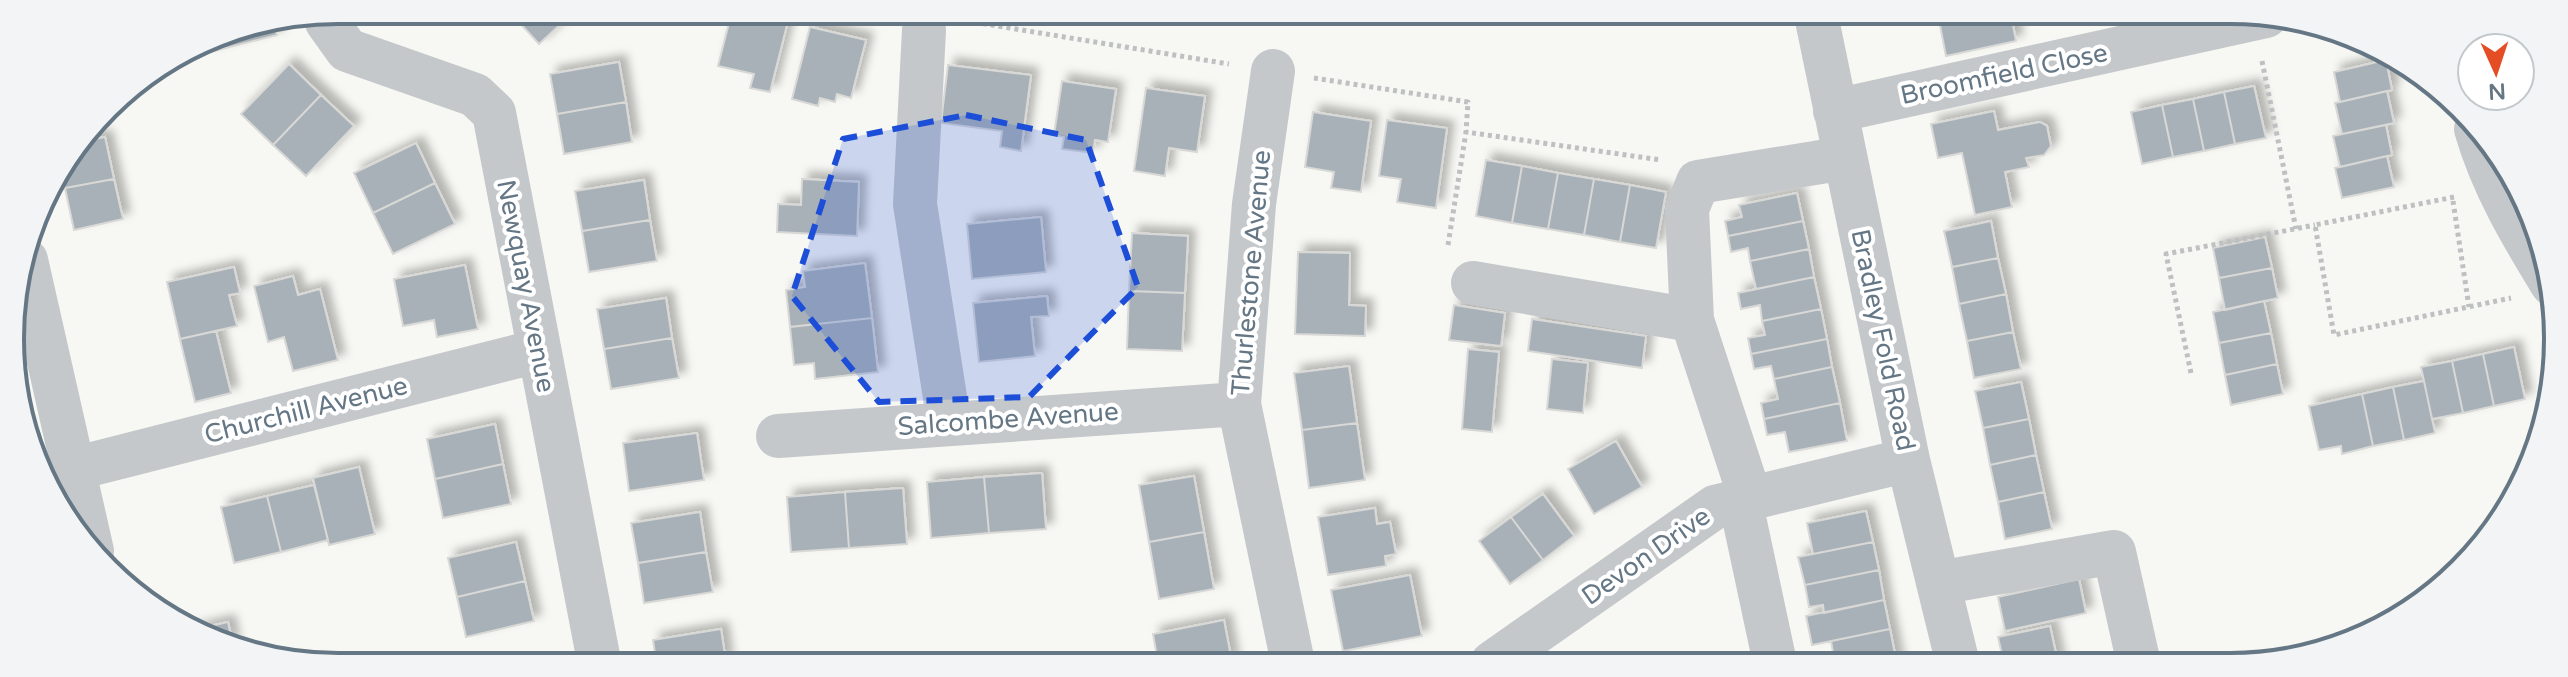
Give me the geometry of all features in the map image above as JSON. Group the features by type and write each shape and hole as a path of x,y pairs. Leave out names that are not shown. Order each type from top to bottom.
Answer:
{"street":[{"name":"Newquay Avenue","path":"329,24 347,50 475,95 494,113 597,653"},
{"name":"Bradley Fold Road","path":"1818,24 1908,460 1955,653"},
{"name":"Broomfield Close","path":"1835,111 2232,24"},
{"path":"924,30 915,204 949,423"},
{"name":"Thurlestone Avenue","path":"1273,71 1254,204 1239,404 1291,653"},
{"path":"2486,156 2521,234 2538,290"},
{"path":"1773,653 1745,498 1692,320 1687,209 1698,182 1845,158"},
{"path":"29,281 58,454 80,518"},
{"path":"1473,283 1692,320"},
{"name":"Churchill Avenue","path":"58,454 538,351"},
{"name":"Salcombe Avenue","path":"778,436 1239,404"},
{"name":"Devon Drive","path":"1506,653 1715,507 1908,460"},
{"path":"1938,583 2114,552 2137,653"}],"path":[{"path":"2261,26 2296,229"},
{"path":"1466,132 1446,259 1473,283"},
{"path":"2469,307 2453,198 2479,147"},
{"path":"2191,373 2166,254 2453,198"},
{"path":"2315,225 2334,335 2538,290"}],"highlighted area":[{"path":"966,115 1086,140 1138,287 1029,397 879,402 792,296 843,139"}],"building":[{"path":"521,24 561,24 539,44"},
{"path":"729,24 787,25 770,92 750,88 754,74 718,66"},
{"path":"1940,24 2013,24 2016,41 1946,56"},
{"path":"810,27 866,40 851,98 837,94 835,102 820,98 818,106 792,99"},
{"path":"276,30 277,35 210,52 237,41"},
{"path":"619,62 626,102 557,114 550,74"},
{"path":"2379,62 2387,66 2392,90 2340,102 2334,72"},
{"path":"289,64 321,95 273,145 241,114"},
{"path":"948,65 1031,75 1021,151 1000,147 1002,131 941,123"},
{"path":"1062,81 1116,89 1108,142 1095,140 1093,153 1062,149 1064,137 1054,135"},
{"path":"2254,86 2266,138 2235,144 2224,92"},
{"path":"1146,88 1205,96 1197,152 1169,148 1165,176 1134,171"},
{"path":"2387,91 2394,123 2342,134 2335,103"},
{"path":"2224,92 2235,144 2204,151 2193,99"},
{"path":"321,95 354,126 306,176 273,145"},
{"path":"2193,99 2204,151 2173,157 2162,105"},
{"path":"626,102 632,142 564,154 557,114"},
{"path":"2162,105 2173,157 2142,164 2131,112"},
{"path":"1994,111 1998,130 2040,122 2047,126 2051,146 2044,155 2026,158 2029,167 2005,172 2012,207 1975,215 1962,153 1938,158 1931,124"},
{"path":"1313,112 1371,121 1361,192 1331,188 1334,172 1305,167"},
{"path":"1387,120 1447,128 1436,208 1397,202 1401,179 1379,176"},
{"path":"2386,125 2392,155 2340,167 2333,136"},
{"path":"105,137 114,179 65,188 66,181 96,139"},
{"path":"416,143 435,183 373,213 354,173"},
{"path":"2387,156 2394,187 2342,198 2335,168"},
{"path":"1486,160 1522,166 1512,223 1476,216"},
{"path":"1522,166 1558,173 1548,229 1512,223"},
{"path":"1558,173 1594,179 1584,235 1548,229"},
{"path":"114,179 123,219 74,230 65,188"},
{"path":"802,179 859,182 857,236 777,232 778,204 801,205"},
{"path":"1594,179 1630,185 1620,242 1584,235"},
{"path":"644,180 650,220 582,231 575,191"},
{"path":"435,183 455,224 393,254 373,213"},
{"path":"1630,185 1666,192 1656,248 1620,242"},
{"path":"1797,193 1803,221 1728,236 1725,221 1742,217 1739,205"},
{"path":"1041,217 1046,272 972,279 967,224"},
{"path":"650,220 657,261 589,272 582,231"},
{"path":"1803,221 1809,249 1750,261 1748,248 1731,252 1728,236"},
{"path":"1991,221 1998,258 1952,267 1944,231"},
{"path":"1132,233 1188,236 1185,293 1129,291"},
{"path":"2265,237 2272,268 2219,278 2213,248"},
{"path":"1809,249 1814,277 1756,289 1750,261"},
{"path":"1298,252 1350,253 1349,305 1366,306 1365,336 1295,334"},
{"path":"1998,258 2006,294 1959,304 1952,267"},
{"path":"865,263 872,318 790,327 786,290 805,287 803,271"},
{"path":"465,265 478,329 437,337 434,320 403,326 394,279"},
{"path":"234,267 240,293 229,295 237,326 180,339 167,282"},
{"path":"2272,268 2278,298 2225,310 2219,278"},
{"path":"293,276 298,295 320,289 338,360 293,371 284,337 268,342 254,286"},
{"path":"1814,277 1821,309 1762,321 1760,305 1741,309 1738,293"},
{"path":"1129,291 1185,293 1182,351 1127,349"},
{"path":"2006,294 2013,332 1967,341 1959,304"},
{"path":"1047,296 1049,316 1031,317 1035,356 979,362 973,303"},
{"path":"666,298 672,338 604,349 597,309"},
{"path":"2264,301 2271,333 2219,343 2213,312"},
{"path":"1454,305 1505,313 1501,346 1449,340"},
{"path":"1821,309 1827,339 1751,354 1748,338 1765,335 1762,321"},
{"path":"872,318 878,372 815,379 814,363 794,365 790,327"},
{"path":"1532,319 1646,336 1642,368 1528,351"},
{"path":"216,331 231,393 195,402 180,339"},
{"path":"2013,332 2021,369 1974,378 1967,341"},
{"path":"2271,333 2277,364 2225,375 2219,343"},
{"path":"672,338 679,378 611,389 604,349"},
{"path":"1827,339 1832,367 1774,379 1771,366 1754,369 1751,354"},
{"path":"2514,347 2525,399 2494,406 2483,354"},
{"path":"1468,349 1499,352 1492,432 1462,429"},
{"path":"2483,354 2494,406 2463,413 2452,361"},
{"path":"1552,359 1588,363 1583,413 1547,409"},
{"path":"2452,361 2463,413 2432,419 2421,367"},
{"path":"2277,364 2283,394 2231,405 2225,375"},
{"path":"1349,366 1357,423 1302,430 1294,373"},
{"path":"1832,367 1840,403 1764,419 1761,403 1778,399 1774,379"},
{"path":"2424,381 2435,433 2404,440 2393,387"},
{"path":"2021,382 2029,419 1983,428 1975,391"},
{"path":"2393,387 2404,440 2373,446 2362,394"},
{"path":"2362,394 2373,446 2342,454 2341,446 2319,450 2309,406"},
{"path":"1840,403 1847,441 1789,452 1785,432 1767,435 1764,419"},
{"path":"2029,419 2036,455 1990,465 1983,428"},
{"path":"1357,423 1365,480 1309,488 1302,430"},
{"path":"495,424 503,464 435,479 427,439"},
{"path":"697,433 704,480 629,491 623,443"},
{"path":"1616,441 1642,487 1594,514 1568,469"},
{"path":"2036,455 2044,492 1998,502 1990,465"},
{"path":"503,464 511,504 443,518 435,479"},
{"path":"359,467 375,534 329,545 313,478"},
{"path":"1042,473 1046,529 989,533 984,477"},
{"path":"1194,476 1204,532 1149,542 1139,485"},
{"path":"984,477 989,533 931,538 927,482"},
{"path":"314,485 328,540 281,552 267,496"},
{"path":"903,488 907,544 849,548 845,492"},
{"path":"845,492 849,548 791,552 787,497"},
{"path":"2044,492 2052,529 2005,539 1998,502"},
{"path":"1543,494 1574,536 1543,560 1511,517"},
{"path":"267,496 281,552 234,563 221,507"},
{"path":"1375,508 1377,524 1390,522 1396,554 1385,556 1386,566 1328,575 1318,517"},
{"path":"1866,511 1873,542 1813,554 1807,523"},
{"path":"700,512 706,552 638,563 631,523"},
{"path":"1511,517 1543,560 1510,584 1479,541"},
{"path":"1204,532 1214,589 1159,599 1149,542"},
{"path":"516,542 525,581 457,597 448,558"},
{"path":"1873,542 1879,570 1805,585 1798,557"},
{"path":"706,552 713,592 644,603 638,563"},
{"path":"1879,570 1884,600 1824,613 1823,605 1809,607 1805,585"},
{"path":"1410,575 1422,636 1343,651 1331,590"},
{"path":"2079,579 2086,613 2005,631 1998,597"},
{"path":"525,581 534,621 466,637 457,597"},
{"path":"1884,600 1890,629 1812,645 1806,616"},
{"path":"1224,620 1230,653 1156,653 1153,634"},
{"path":"228,622 231,634 218,629 211,626"},
{"path":"2050,626 2056,653 2002,653 1998,637"},
{"path":"721,629 725,653 655,653 653,640"},
{"path":"1890,629 1895,653 1833,653 1831,641"}]}
